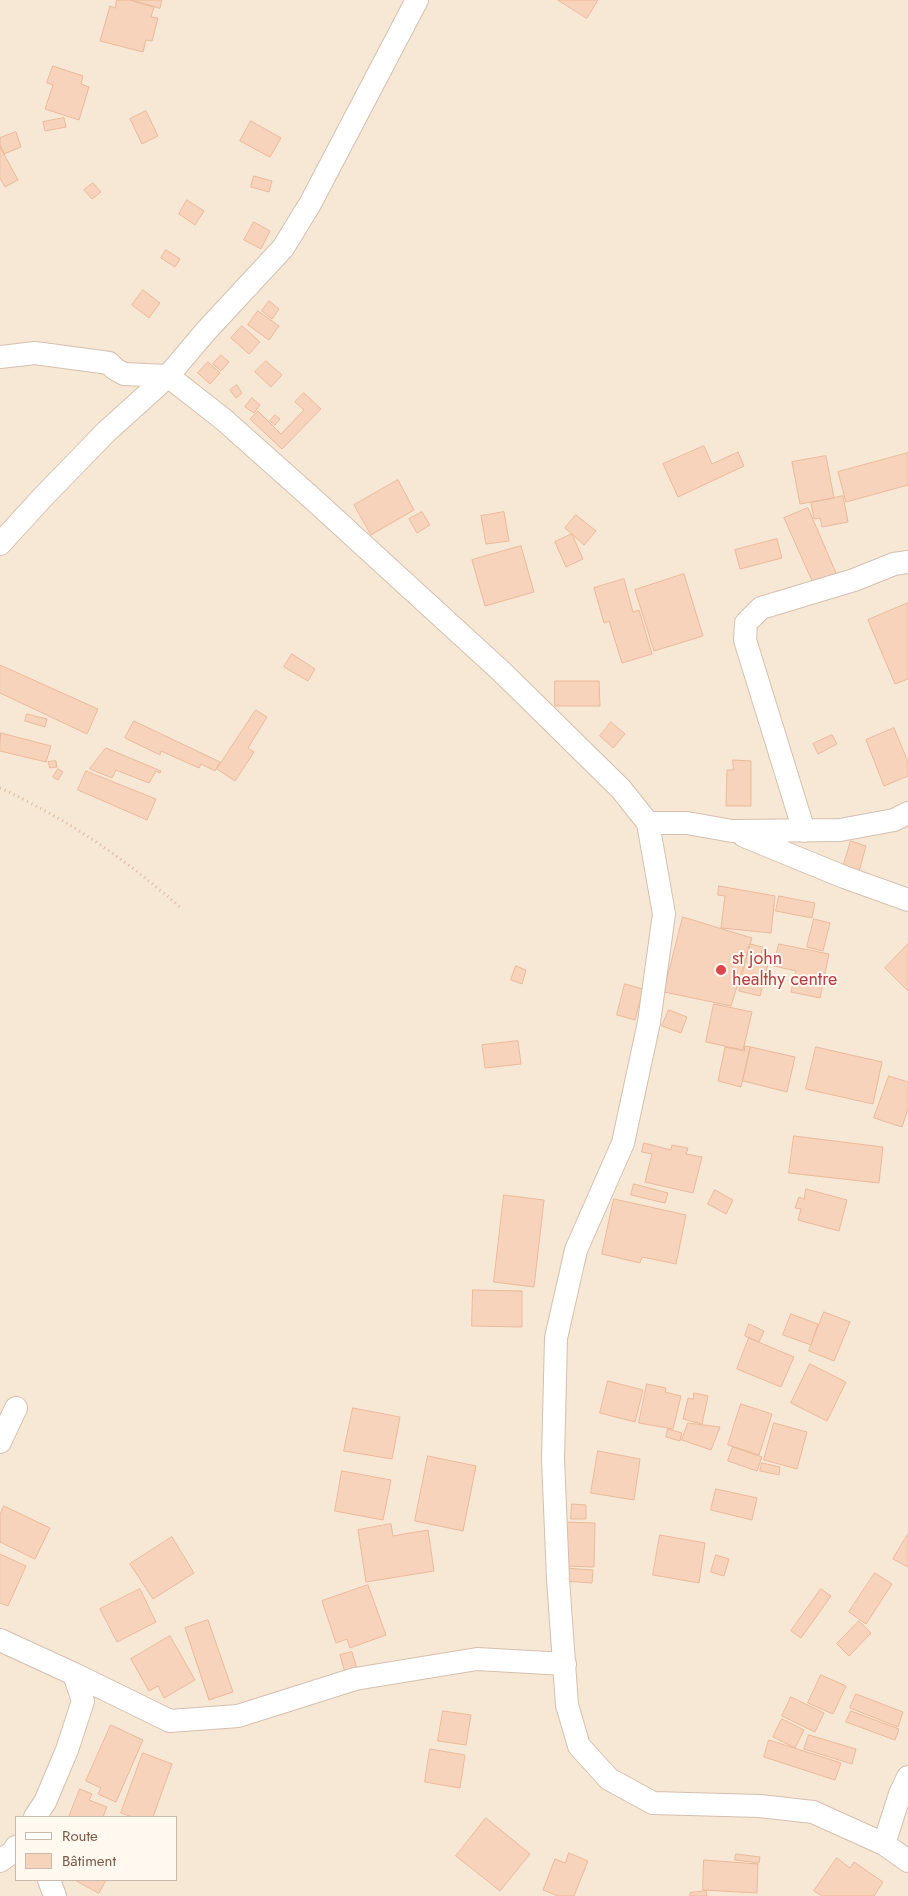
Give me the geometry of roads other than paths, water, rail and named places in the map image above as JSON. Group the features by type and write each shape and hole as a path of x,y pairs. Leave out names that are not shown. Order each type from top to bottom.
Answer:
{"street":[{"path":"0,544 106,432 168,376 206,331 283,248 310,204 417,0"},
{"path":"0,358 35,353 110,363 115,369 124,374 168,376 223,419 502,672 621,789 648,824 664,914 649,1022 623,1143 576,1250 556,1338 553,1459 558,1579 567,1705 579,1746 609,1779 653,1803 760,1806 813,1812 884,1844 908,1861"},
{"path":"804,831 745,640 746,623 761,608 854,580 894,564 908,562"},
{"path":"648,824 687,823 732,831 840,830 894,820 908,813"},
{"path":"732,831 844,877 908,900"},
{"path":"0,1442 16,1408"},
{"path":"0,1640 170,1721 238,1716 355,1679 477,1659 565,1664"},
{"path":"36,1816 45,1802 67,1750 83,1701 74,1674"},
{"path":"884,1844 900,1794 908,1777"},
{"path":"0,1861 15,1849"},
{"path":"49,1881 55,1896"}],"place":[{"name":"st john healthy centre","path":"721,970"}]}
